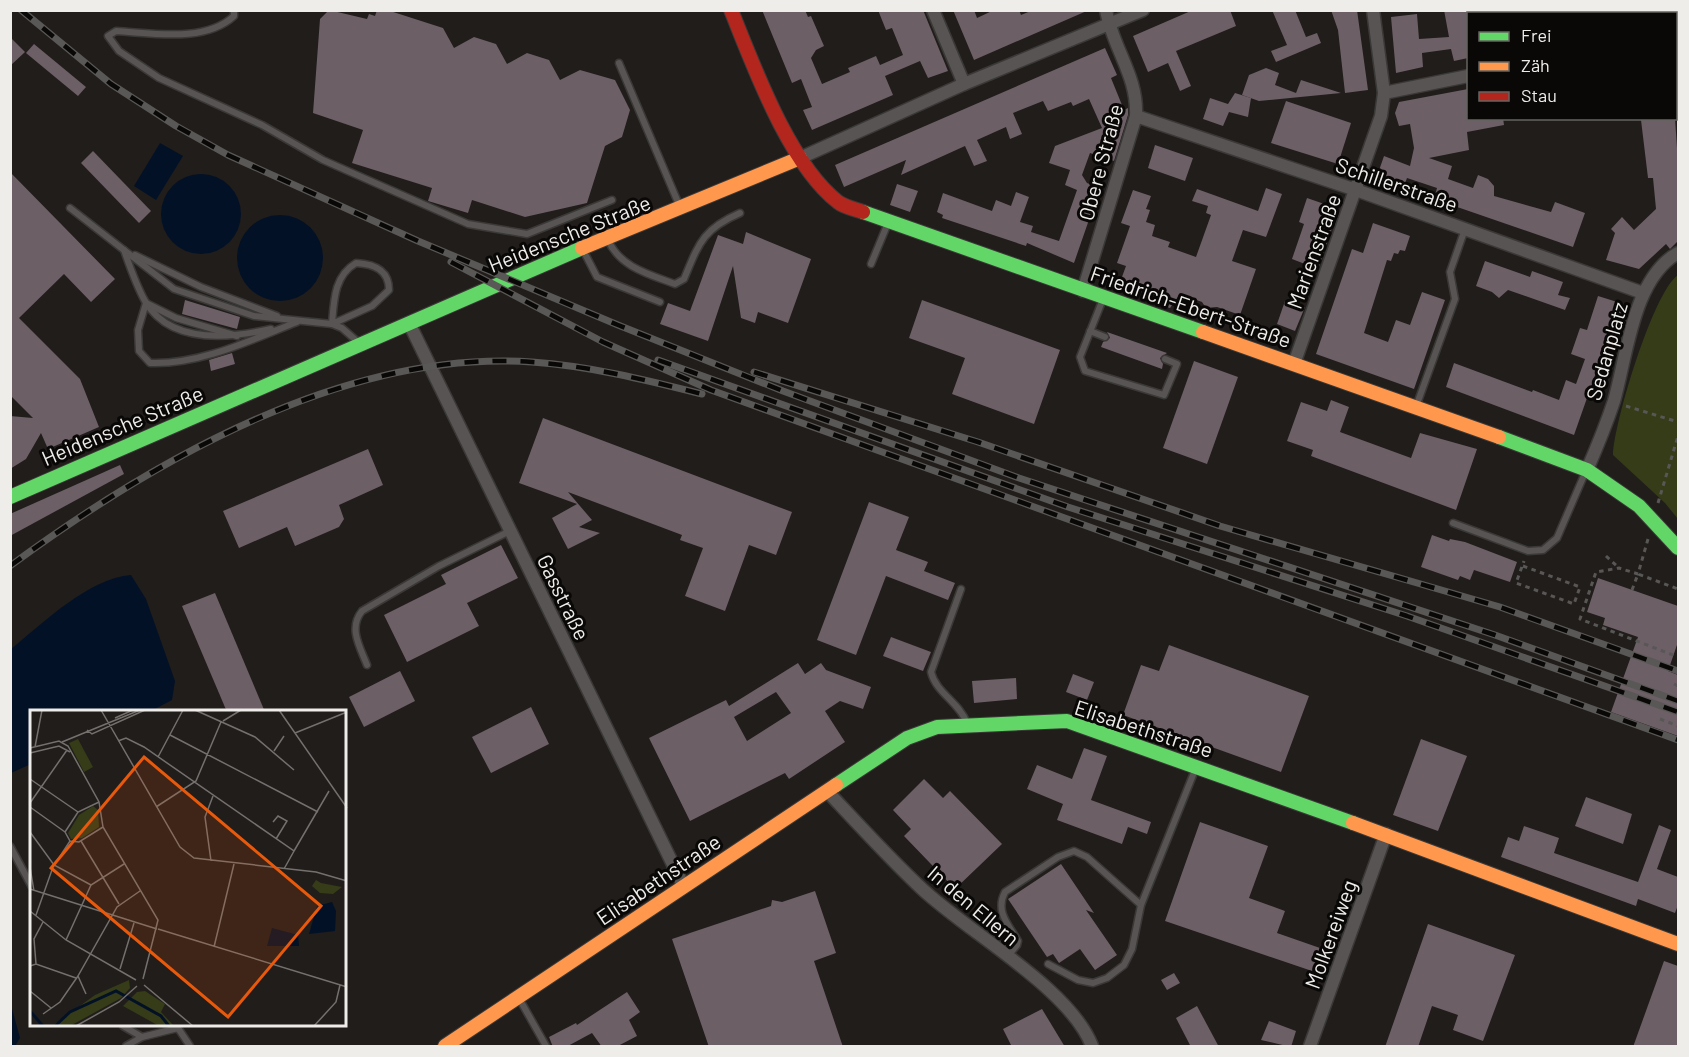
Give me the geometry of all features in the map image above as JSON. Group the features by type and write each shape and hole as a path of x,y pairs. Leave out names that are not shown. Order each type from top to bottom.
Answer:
{"main road":[{"name":"Friedrich-Ebert-Straße","path":"731,10 800,158 818,185 834,200 888,222 1416,407 1587,470 1640,506 1678,548"},
{"name":"Heidensche Straße","path":"10,497 582,248 682,210 800,158"},
{"name":"Elisabethstraße","path":"445,1047 907,738 937,727 1067,721 1386,834 1678,944"}],"street":[{"path":"933,10 964,84"},
{"name":"Obere Straße","path":"1083,291 1136,116 1137,94 1109,25 1106,10"},
{"name":"Heidensche Straße","path":"800,158 964,84 1143,10"},
{"name":"Marienstraße","path":"1294,364 1381,116 1384,93 1373,10"},
{"path":"1384,93 1467,76"},
{"name":"Schillerstraße","path":"1136,116 1356,190 1643,293"},
{"name":"Sedanplatz","path":"1587,470 1613,402 1643,293 1653,275 1678,253"},
{"name":"Gasstraße","path":"409,323 684,887"},
{"name":"In den Ellern","path":"828,792 921,888 1067,1005 1088,1036 1092,1047"},
{"name":"Molkereiweg","path":"1310,1047 1386,834"}],"lane":[{"path":"234,10 234,16 223,26 206,30 175,34 116,31 108,36 119,51 159,78 262,124 323,160 468,224 527,234 612,201"},
{"path":"619,63 682,210"},
{"path":"70,208 174,289 254,316 332,324 342,328 360,345"},
{"path":"608,239 614,254 630,266 675,284 684,279 701,238 711,228 740,213"},
{"path":"871,264 888,222"},
{"path":"1416,407 1455,299 1450,272 1465,229"},
{"path":"582,248 597,277 660,302"},
{"path":"123,250 201,287 262,312 298,322"},
{"path":"123,250 146,303 169,325 218,337 237,336 298,322"},
{"path":"356,263 368,264 384,273 389,281 389,290 382,299 332,324 334,295 346,269 356,263"},
{"path":"1103,298 1080,357 1085,371 1164,395 1177,364 1165,359"},
{"path":"146,303 138,330 139,351 150,363 168,363 237,345 298,322"},
{"path":"1090,331 1105,337"},
{"path":"1453,523 1528,551 1543,550 1557,538 1587,470"},
{"path":"367,665 354,632 356,619 362,611 439,566 510,531"},
{"path":"961,589 931,672 934,684 963,713 969,726"},
{"path":"1048,964 1085,982 1100,982 1124,965 1131,954 1141,905 1196,767"},
{"path":"10,846 30,882"},
{"path":"1007,957 1017,945 1018,940 1000,912 1001,900 1005,892 1058,857 1074,851 1087,857 1141,905"},
{"path":"518,998 546,1047"},
{"path":"125,1027 142,1037"},
{"path":"126,1047 142,1037 178,1028 190,1047"}],"path":[{"path":"1613,402 1678,422"},
{"path":"1658,506 1678,436"},
{"path":"1632,590 1649,537"},
{"path":"1528,551 1516,583 1574,604 1580,589"},
{"path":"1606,556 1619,568 1678,589"},
{"path":"1523,566 1589,591"},
{"path":"1619,568 1596,572 1580,619 1678,657"},
{"path":"1674,684 1678,686"},
{"path":"1660,719 1678,726"}],"green space":[{"path":"1678,275 1678,519 1665,503 1613,455 1620,416 1636,359 1657,306 1668,286"}],"water":[{"path":"160,143 183,156 156,200 134,186"},
{"path":"201,174 216,177 229,186 238,199 241,214 238,229 229,242 216,251 201,254 186,251 173,242 164,229 161,214 164,199 173,186 186,177"},
{"path":"280,215 304,222 316,234 323,258 316,282 304,294 280,301 256,294 244,282 237,258 244,234 256,222"},
{"path":"131,575 146,599 175,681 172,700 153,710 30,710 30,764 11,773 11,649 67,603 99,584"},
{"path":"11,1005 20,1038 15,1046 11,1046"}],"building":[{"path":"329,10 367,19 369,14 375,16 377,10 387,10 443,28 454,48 474,37 496,44 507,64 527,53 549,60 560,80 580,70 615,80 630,110 622,137 605,146 587,203 525,217 472,200 468,213 428,201 432,188 352,163 363,130 313,113 320,19"},
{"path":"762,10 805,10 808,17 811,16 824,46 816,50 811,58 822,84 850,72 848,68 876,56 880,65 903,55 892,28 886,30 878,10 923,10 948,71 928,78 920,61 885,76 893,95 812,130 803,110 812,107 801,79 792,83"},
{"path":"953,10 974,10 977,18 994,10 1019,10 1021,15 1033,10 1089,10 974,60"},
{"path":"1193,10 1230,10 1236,26 1176,51 1191,86 1180,91 1168,63 1148,72 1133,36"},
{"path":"1272,10 1295,10 1306,37 1317,33 1321,43 1276,62 1271,51 1287,45"},
{"path":"1331,10 1357,10 1368,90 1345,93 1338,30"},
{"path":"1444,10 1468,10 1467,58 1454,61 1451,49 1422,53 1423,67 1396,73 1391,17 1417,14 1419,39 1449,37"},
{"path":"10,37 25,52 10,66"},
{"path":"34,44 86,87 78,96 26,53"},
{"path":"1105,48 1117,75 1111,78 1124,110 1128,108 1128,115 1114,161 1090,153 1082,175 1087,183 1100,188 1074,263 1027,243 1026,246 942,218 943,215 937,212 943,193 992,211 996,200 1011,206 1016,192 1029,197 1020,222 1033,226 1031,232 1059,241 1077,190 1065,185 1070,170 1049,163 1055,146 1102,128 1089,99 1073,106 1071,102 1048,111 1043,101 1013,113 1022,134 1010,139 1006,127 977,140 987,161 974,166 965,146 901,175 906,160 844,187 835,165"},
{"path":"1266,68 1279,73 1275,85 1296,93 1301,80 1341,93 1259,101 1242,95 1249,75"},
{"path":"1467,89 1467,120 1503,120 1504,125 1467,132 1469,150 1429,158 1452,166 1448,179 1473,188 1478,175 1488,179 1494,186 1494,196 1551,212 1555,202 1585,213 1573,247 1434,199 1437,188 1407,178 1403,189 1376,179 1384,156 1410,166 1414,148 1410,124 1399,126 1395,113 1399,102"},
{"path":"1235,93 1251,98 1248,117 1229,112 1223,126 1203,119 1210,98 1228,104"},
{"path":"1286,101 1351,123 1338,164 1271,143"},
{"path":"1641,120 1675,120 1678,163 1678,241 1670,249 1666,244 1639,269 1606,260 1615,233 1611,229 1622,217 1634,230 1656,209 1653,178 1648,178"},
{"path":"1155,145 1193,158 1185,181 1148,168"},
{"path":"93,151 151,211 139,223 81,163"},
{"path":"10,172 115,279 91,302 64,274 19,318 80,379 99,427 48,449 41,433 26,459 10,469 10,416 33,418 10,395"},
{"path":"897,184 918,191 910,212 890,205"},
{"path":"1266,188 1282,194 1266,237 1243,230 1232,261 1256,269 1240,315 1217,307 1206,308 1202,302 1180,294 1170,308 1161,305 1162,299 1119,285 1126,266 1117,263 1130,226 1121,223 1133,190 1151,196 1146,209 1150,210 1146,222 1155,225 1152,236 1170,242 1168,247 1196,257 1211,215 1206,213 1208,206 1192,201 1197,189 1258,211"},
{"path":"1307,198 1333,207 1327,226 1332,228 1318,269 1292,259 1304,224 1299,222"},
{"path":"1373,223 1410,236 1405,251 1400,250 1398,254 1394,253 1391,261 1387,260 1364,333 1388,342 1396,320 1410,325 1422,292 1445,300 1414,389 1316,354 1352,249 1363,253"},
{"path":"746,232 811,259 788,323 758,312 755,323 741,318 733,266 708,341 660,324 668,303 690,311 718,235 743,244"},
{"path":"1485,261 1530,277 1532,271 1563,282 1558,295 1570,298 1565,310 1508,290 1499,298 1492,292 1476,286"},
{"path":"1598,296 1630,306 1621,335 1617,333 1605,366 1599,364 1574,435 1446,387 1454,363 1559,400 1566,380 1576,384 1585,359 1571,354 1580,328 1587,330"},
{"path":"185,300 240,317 237,329 182,314"},
{"path":"922,300 1060,350 1034,424 952,394 965,358 909,338"},
{"path":"1285,301 1305,307 1295,331 1277,324"},
{"path":"1107,332 1167,353 1160,358 1163,364 1162,369 1101,347 1103,342 1110,338"},
{"path":"232,353 235,364 211,371 209,360"},
{"path":"1194,361 1238,377 1207,464 1163,448"},
{"path":"1331,400 1349,407 1340,432 1411,458 1420,433 1477,449 1456,510 1311,456 1313,450 1287,441 1301,402 1327,411"},
{"path":"543,418 792,512 776,555 749,545 725,611 685,596 703,548 680,540 682,535 568,492 592,520 579,527 600,533 568,549 552,518 577,504 519,483"},
{"path":"368,449 383,485 339,505 344,519 339,527 295,546 287,527 239,548 223,511"},
{"path":"120,465 124,474 10,536 10,514"},
{"path":"869,502 909,517 896,550 928,562 924,571 955,583 948,600 886,576 856,655 817,640"},
{"path":"1432,535 1449,541 1450,539 1465,542 1517,562 1510,582 1474,570 1470,580 1460,576 1458,580 1421,567"},
{"path":"501,545 518,578 467,603 479,626 407,662 384,615 446,584 441,575"},
{"path":"1598,578 1678,606 1678,642 1668,671 1678,675 1678,736 1611,712 1638,637 1603,625 1605,618 1587,612"},
{"path":"215,593 264,710 226,710 182,606"},
{"path":"891,637 931,652 923,671 883,656"},
{"path":"1169,645 1309,696 1281,772 1123,715 1141,665 1159,671"},
{"path":"798,663 805,674 821,663 826,670 871,687 863,709 840,701 825,711 845,742 789,779 785,773 690,821 649,738 726,700 729,706","holes":["776,692 791,713 747,741 734,717"]},
{"path":"400,671 415,701 364,727 349,697"},
{"path":"1073,674 1094,682 1087,700 1066,692"},
{"path":"1016,678 1017,699 974,703 972,681"},
{"path":"531,707 549,744 491,773 472,737"},
{"path":"1421,739 1467,756 1438,831 1393,815"},
{"path":"1084,748 1107,756 1091,800 1151,822 1147,834 1128,827 1122,844 1057,820 1063,804 1027,789 1037,765 1072,779"},
{"path":"924,779 943,798 950,791 1002,844 955,889 904,836 911,829 893,810"},
{"path":"1586,797 1632,814 1623,844 1575,826"},
{"path":"1200,822 1268,846 1249,898 1285,911 1277,933 1320,948 1312,971 1165,921"},
{"path":"1659,825 1671,830 1657,869 1678,877 1678,905 1675,913 1638,899 1636,906 1501,857 1508,837 1519,841 1524,826 1559,838 1554,853 1638,882"},
{"path":"1061,864 1094,913 1086,910 1117,955 1095,970 1080,949 1059,963 1053,954 1047,957 1008,899"},
{"path":"815,891 836,953 814,961 843,1047 709,1047 672,939 771,906 772,900 782,902"},
{"path":"1428,924 1515,955 1483,1041 1453,1030 1458,1015 1432,1006 1418,1047 1385,1047"},
{"path":"1664,961 1678,966 1678,1047 1633,1047"},
{"path":"1174,973 1180,983 1167,990 1161,980"},
{"path":"627,992 640,1012 629,1020 637,1036 616,1047 602,1047 592,1033 566,1047 553,1047 549,1037 576,1023 577,1025"},
{"path":"1197,1006 1219,1047 1191,1047 1176,1018"},
{"path":"1042,1009 1065,1047 1012,1047 1003,1029"},
{"path":"1269,1021 1296,1031 1291,1047 1261,1040"}],"railway":[{"path":"21,10 111,84 176,126 228,155 418,241 618,325 783,391 1019,478 1495,635 1678,701"},
{"path":"451,262 603,342 711,390 1678,740"},
{"path":"658,360 1068,507 1407,616 1678,712"},
{"path":"10,566 66,526 190,451 256,419 324,393 393,373 463,363 532,362 597,370 702,394"},
{"path":"754,372 978,442 1220,526 1500,607 1678,671"}],"traffic: fast":[{"path":"863,212 1203,332"},
{"path":"10,497 582,248"},
{"path":"1499,437 1587,470 1639,506 1678,548"},
{"path":"836,785 907,738 937,727 1067,721 1353,823"}],"traffic: slow":[{"path":"582,248 800,158"},
{"path":"1203,332 1499,437"},
{"path":"445,1046 836,785"},
{"path":"1353,823 1678,944"}],"traffic: jam":[{"path":"731,10 762,86 789,140 804,164 820,185 838,202 863,212"}]}
